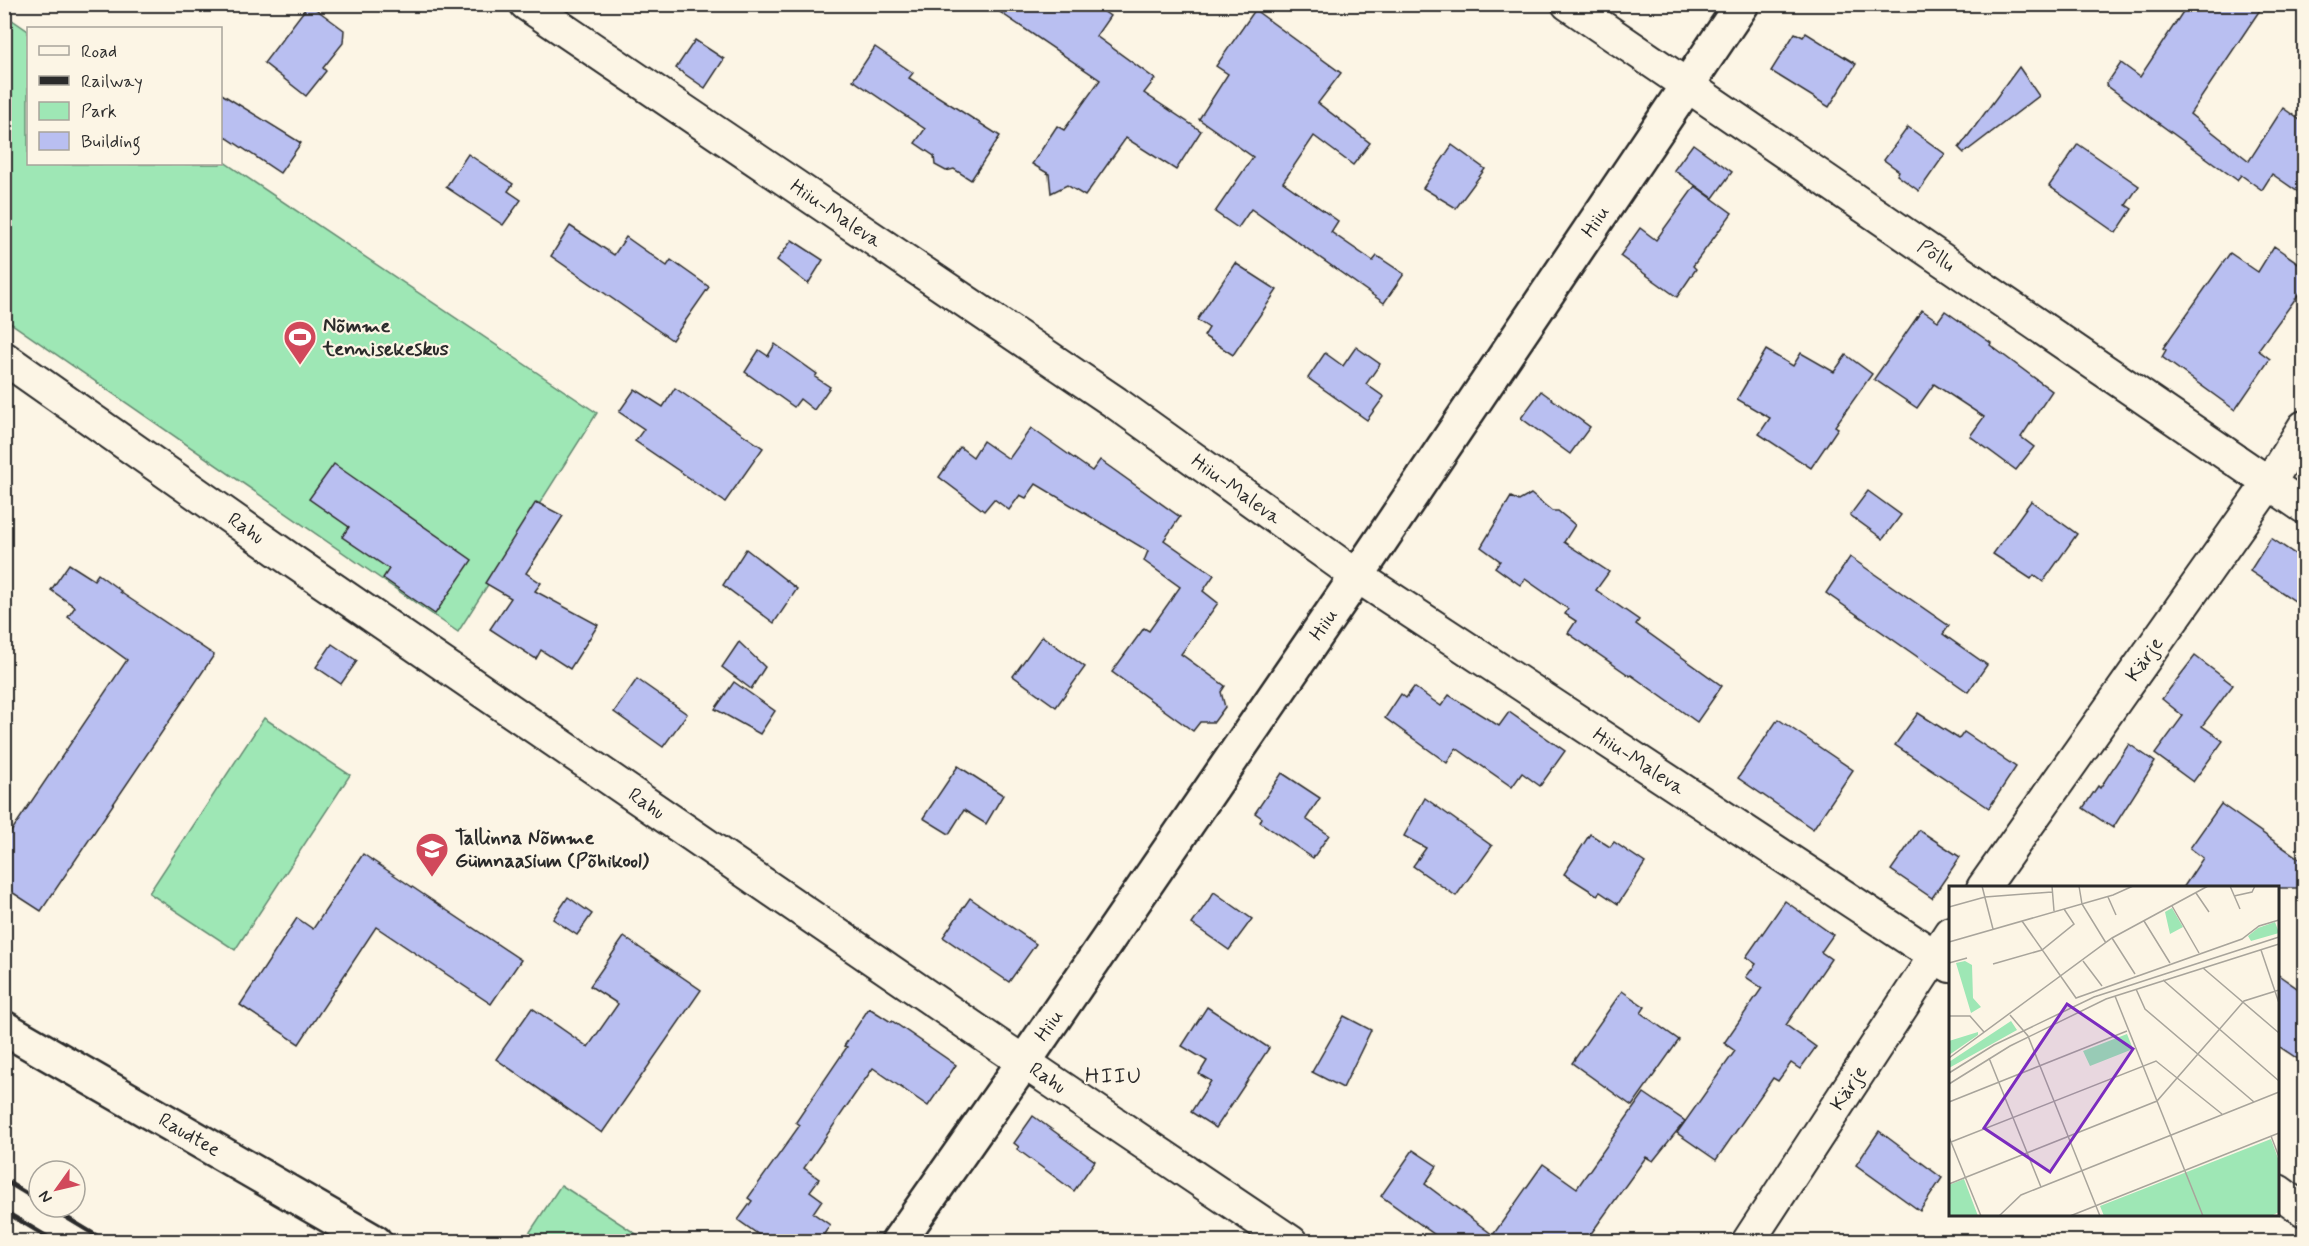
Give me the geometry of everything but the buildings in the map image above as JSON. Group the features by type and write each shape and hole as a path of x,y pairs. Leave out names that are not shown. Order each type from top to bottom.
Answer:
{"street":[{"name":"Hiiu-Maleva","path":"526,4 1116,403 1358,576 1945,952"},
{"name":"Põllu","path":"1568,4 2304,507"},
{"name":"Hiiu","path":"898,1242 1358,576 1742,4"},
{"name":"Rahu","path":"4,358 294,562 1291,1242"},
{"name":"Kärje","path":"1984,886 2269,483 2304,427"},
{"name":"Kärje","path":"1748,1242 1945,952"},
{"name":"Raudtee","path":"4,1028 375,1242"},
{"path":"2279,1192 2304,1210"}],"green space":[{"name":"Nõmme tennisekeskus","path":"5,15 27,30 27,165 222,165 222,161 597,413 458,632 5,319"},
{"path":"264,718 350,775 235,950 149,893"},
{"path":"561,1185 647,1241 524,1241"}],"railway":[{"path":"4,1180 27,1194"},
{"path":"4,1211 56,1242"},
{"path":"69,1219 107,1242"}],"place":[{"name":"Nõmme tennisekeskus","path":"300,366"},
{"name":"Tallinna Nõmme Gümnaasium (Põhikool)","path":"432,878"}],"district":[{"name":"HIIU","path":"1114,1077"}]}
